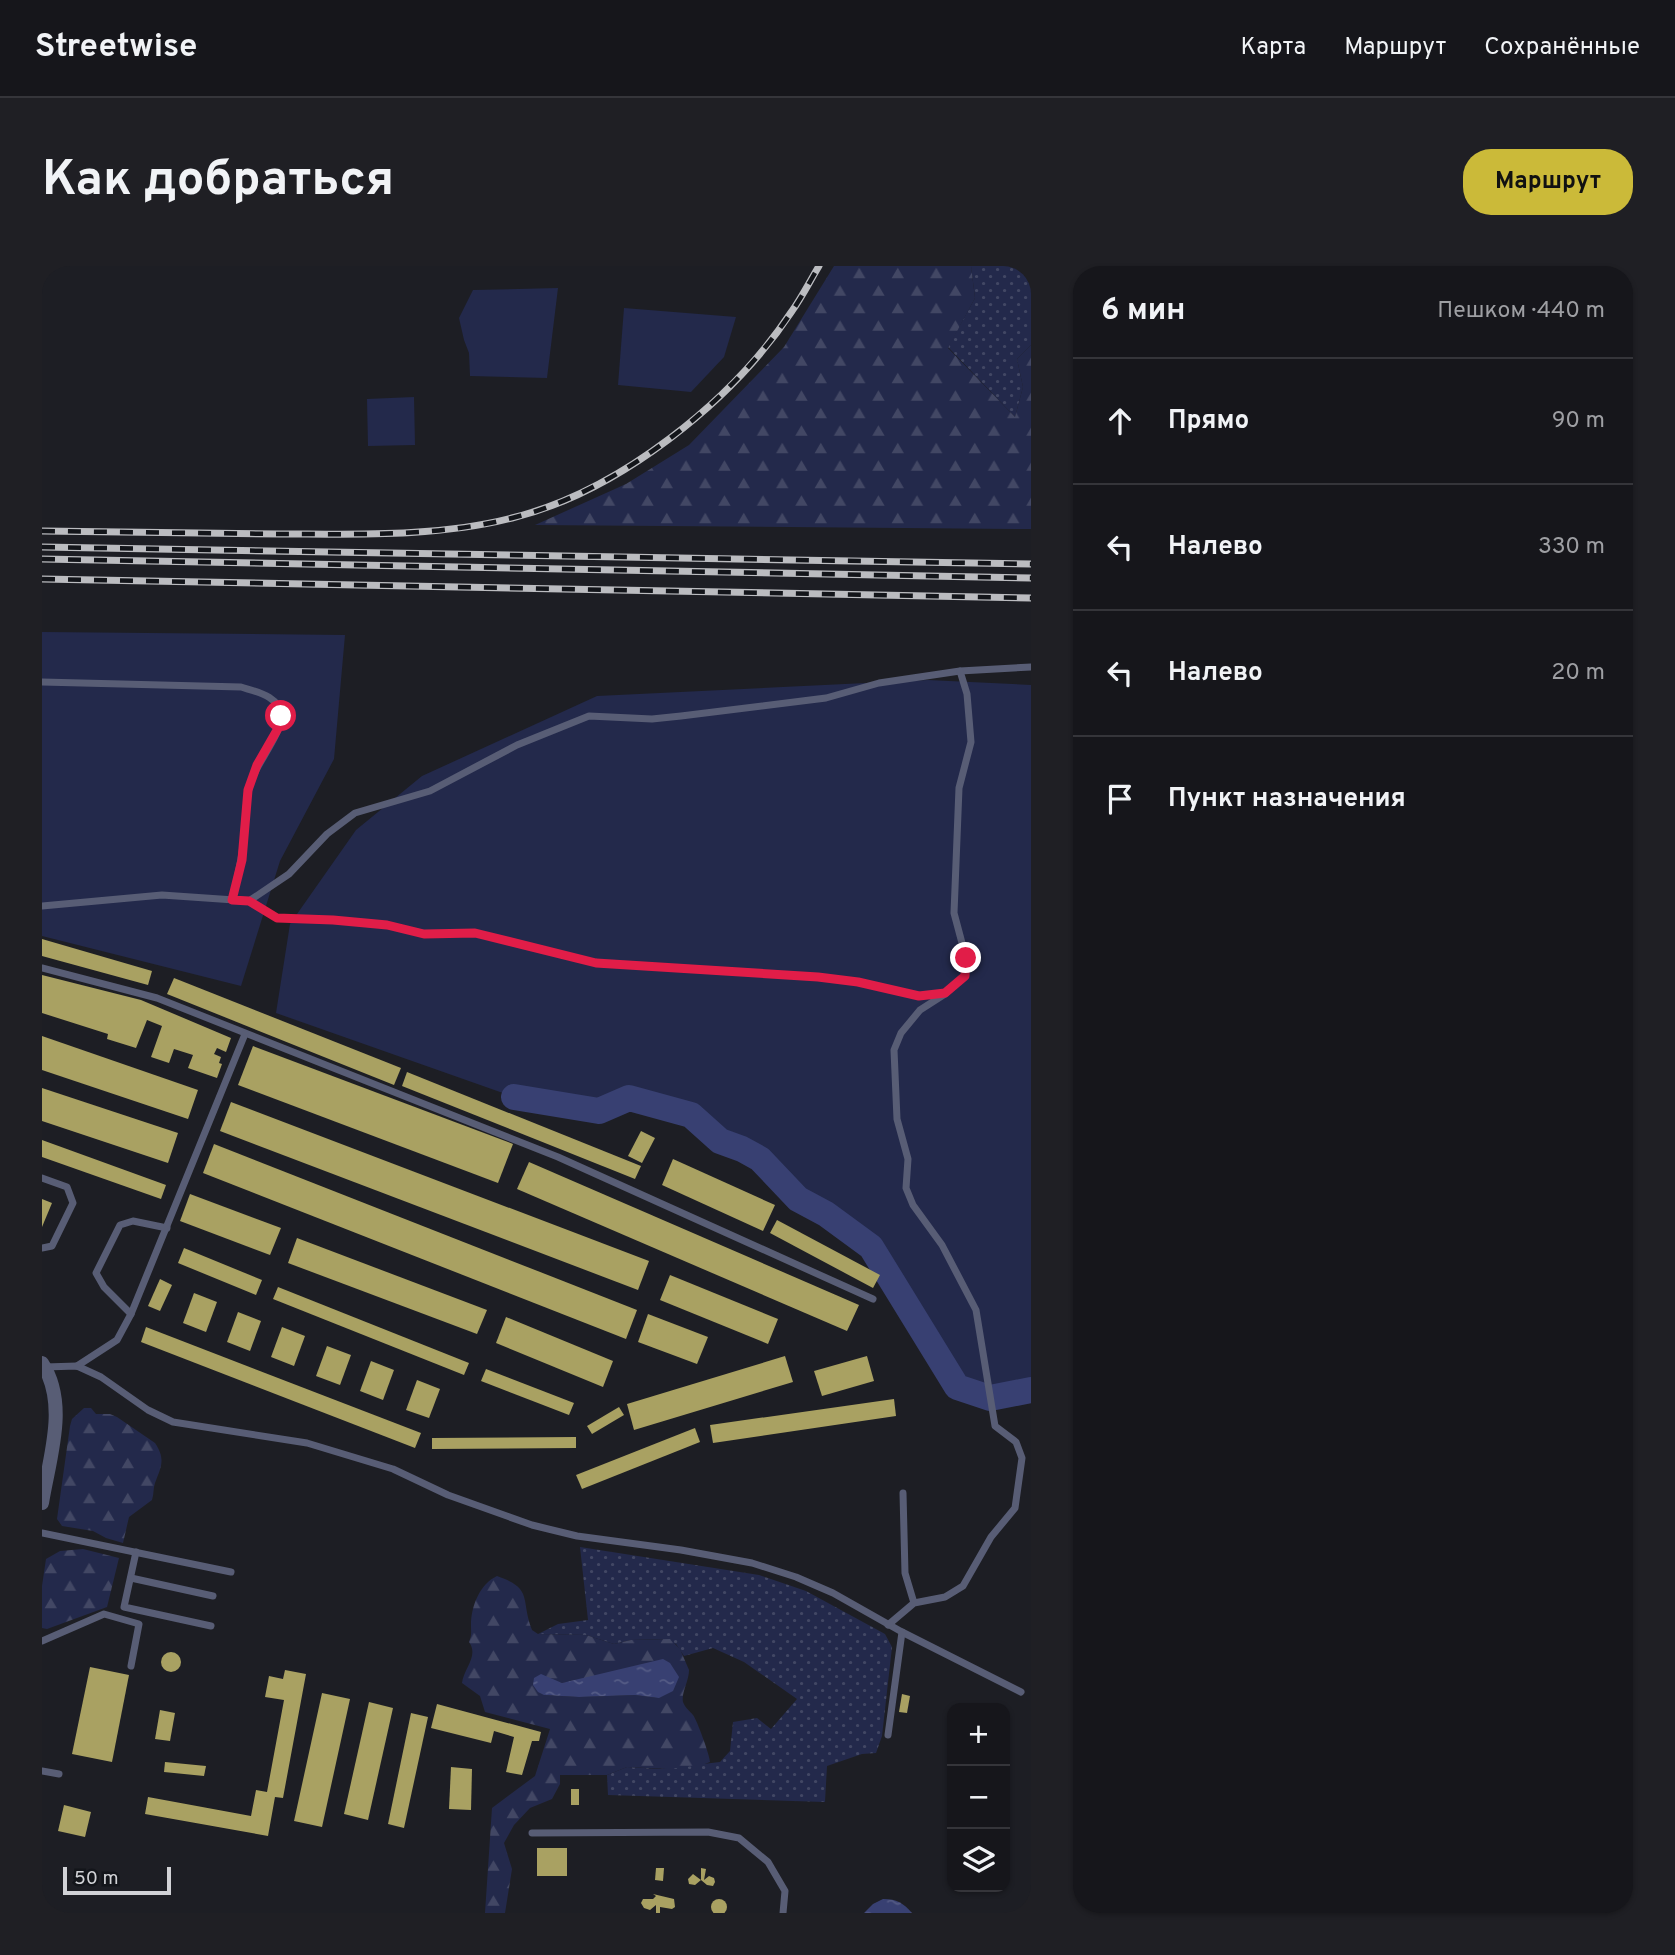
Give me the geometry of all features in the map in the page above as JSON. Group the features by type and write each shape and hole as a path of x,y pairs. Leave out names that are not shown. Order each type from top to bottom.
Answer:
{"street":[{"path":"42,1503 44,1477 57,1413 54,1392 43,1365"}],"lane":[{"path":"249,901 289,874 327,834 355,813 430,791 517,745 589,716 652,719 681,716 826,698 879,683 960,671 1031,667"},
{"path":"888,1625 914,1603 945,1597 963,1586 991,1537 1015,1508 1022,1458 1016,1442 995,1426 976,1310 942,1245 912,1205 906,1188 908,1159 897,1119 894,1050 901,1033 920,1010 965,976 966,958 954,913 959,788 971,742 968,694 960,671"},
{"path":"42,682 241,687 268,696 276,703 281,716 280,725 257,765 248,790 242,860 232,900"},
{"path":"42,906 162,895 249,901 277,918 387,925 424,934 475,933 596,963 818,977 858,982 919,996 945,993"},
{"path":"42,968 157,998 558,1157 873,1299"},
{"path":"77,1366 117,1340 131,1314 246,1034"},
{"path":"42,1178 67,1187 73,1203 52,1246 42,1248"},
{"path":"131,1314 104,1287 96,1273 120,1225 133,1221 167,1228"},
{"path":"43,1365 77,1366 101,1377 148,1410 173,1422 307,1443 393,1469 448,1495 532,1525 577,1536 752,1563 796,1577 833,1593 888,1625 1021,1692"},
{"path":"903,1493 905,1573 914,1603"},
{"path":"42,1533 231,1573"},
{"path":"136,1552 124,1607 211,1626"},
{"path":"131,1578 213,1595"},
{"path":"42,1641 104,1614 139,1624 131,1665"},
{"path":"888,1735 902,1632"},
{"path":"42,1771 59,1774"},
{"path":"532,1833 708,1832 739,1838 768,1862 785,1891 783,1913"}],"green space":[{"path":"834,266 971,266 975,298 948,348 1015,417 1023,387 1017,359 1031,345 1031,529 535,525 626,484 689,445 784,347"},
{"path":"971,266 1031,266 1031,345 1017,359 1023,387 1015,417 948,347 975,298"},
{"path":"558,288 547,378 470,376 469,353 459,318 473,290"},
{"path":"624,308 736,317 724,357 691,392 618,385"},
{"path":"414,397 415,445 368,446 367,399"},
{"path":"42,632 345,635 334,759 280,861 241,986 42,936"},
{"path":"928,680 1031,685 1031,1390 990,1398 957,1387 871,1247 827,1214 798,1199 760,1159 720,1141 691,1115 629,1099 599,1111 514,1097 276,1013 290,924 356,830 422,776 597,696"},
{"path":"84,1408 91,1408 96,1414 117,1417 155,1443 160,1454 161,1463 152,1500 129,1517 123,1543 93,1531 62,1526 57,1519 70,1426 72,1419"},
{"path":"580,1547 759,1575 806,1591 885,1634 892,1647 882,1736 876,1753 862,1754 827,1766 825,1802 608,1795 607,1775 627,1767 660,1769 720,1762 730,1751 733,1722 757,1718 771,1729 797,1699 744,1662 713,1648 684,1656 676,1644 662,1639 631,1640 614,1644 586,1635 538,1634 558,1624 588,1620"},
{"path":"83,1549 119,1558 107,1607 47,1629 42,1628 42,1586 46,1559 60,1551"},
{"path":"497,1576 509,1581 521,1591 532,1630 538,1634 586,1635 614,1644 631,1640 670,1639 680,1649 689,1670 683,1702 693,1715 710,1762 668,1769 627,1767 607,1775 560,1775 560,1784 552,1799 530,1808 514,1825 504,1843 512,1869 505,1913 485,1913 492,1808 535,1776 550,1729 485,1712 480,1696 462,1683 472,1657 469,1642 473,1610 481,1590","holes":["555,1681 578,1681 659,1698 635,1695 544,1695"]}],"water":[{"path":"663,1659 670,1663 679,1677 673,1691 659,1698 635,1695 544,1695 533,1685 534,1678 541,1674 562,1683"},
{"path":"883,1899 899,1902 912,1913 864,1913"}],"building":[{"path":"42,939 152,971 148,985 42,956"},
{"path":"42,975 141,1000 231,1038 226,1052 217,1048 214,1054 221,1057 219,1063 222,1064 217,1078 188,1068 193,1055 174,1049 169,1063 151,1057 162,1026 147,1020 136,1048 107,1039 108,1034 42,1013"},
{"path":"174,978 401,1068 394,1085 167,994"},
{"path":"42,1036 198,1090 188,1119 42,1070"},
{"path":"253,1046 513,1144 498,1183 238,1085"},
{"path":"407,1072 641,1166 635,1179 402,1086"},
{"path":"42,1088 178,1133 168,1163 42,1121"},
{"path":"231,1102 649,1261 638,1290 220,1131"},
{"path":"641,1131 655,1138 642,1163 628,1156"},
{"path":"42,1140 166,1185 161,1199 42,1157"},
{"path":"214,1144 637,1310 626,1339 203,1173"},
{"path":"673,1159 775,1205 763,1231 662,1185"},
{"path":"529,1162 859,1305 847,1331 517,1189"},
{"path":"190,1194 281,1228 270,1255 180,1221"},
{"path":"42,1199 52,1203 42,1227"},
{"path":"777,1220 880,1275 873,1288 770,1233"},
{"path":"297,1238 487,1310 477,1334 288,1263"},
{"path":"184,1248 262,1280 256,1295 178,1263"},
{"path":"670,1275 778,1319 768,1344 660,1300"},
{"path":"160,1279 172,1285 160,1311 148,1306"},
{"path":"278,1287 469,1363 464,1375 273,1299"},
{"path":"194,1293 217,1302 206,1332 183,1323"},
{"path":"238,1312 261,1321 250,1351 227,1342"},
{"path":"648,1314 708,1337 697,1364 638,1342"},
{"path":"506,1317 613,1361 603,1387 496,1343"},
{"path":"146,1327 421,1433 415,1448 141,1342"},
{"path":"282,1327 305,1336 294,1366 271,1357"},
{"path":"327,1346 351,1355 340,1385 316,1376"},
{"path":"785,1356 793,1382 634,1430 627,1404"},
{"path":"867,1356 874,1381 822,1396 814,1371"},
{"path":"371,1361 394,1370 383,1400 360,1391"},
{"path":"486,1369 574,1403 569,1415 481,1381"},
{"path":"417,1380 440,1389 429,1418 406,1410"},
{"path":"894,1399 896,1416 713,1443 710,1425"},
{"path":"619,1407 624,1415 592,1434 587,1426"},
{"path":"695,1428 700,1442 582,1489 576,1475"},
{"path":"576,1437 576,1448 432,1449 432,1438"},
{"path":"171,1652 178,1655 181,1662 178,1669 171,1672 164,1669 161,1662 164,1655"},
{"path":"90,1667 129,1675 112,1762 72,1754"},
{"path":"285,1670 306,1674 283,1798 275,1797 268,1836 145,1814 148,1797 251,1816 256,1790 267,1792 284,1700 265,1697 269,1676 283,1679"},
{"path":"322,1693 350,1699 322,1827 294,1821"},
{"path":"902,1694 910,1696 907,1713 899,1712"},
{"path":"369,1702 393,1708 368,1820 344,1814"},
{"path":"437,1704 541,1732 539,1741 532,1741 522,1775 506,1772 514,1737 494,1731 491,1743 431,1728"},
{"path":"160,1710 175,1713 170,1741 155,1739"},
{"path":"411,1713 428,1717 404,1828 388,1824"},
{"path":"165,1762 206,1766 204,1776 164,1772"},
{"path":"451,1767 472,1769 471,1810 449,1809"},
{"path":"571,1789 579,1789 579,1805 571,1805"},
{"path":"64,1805 91,1812 85,1837 58,1831"},
{"path":"537,1848 567,1848 567,1876 537,1876"},
{"path":"656,1868 664,1868 663,1881 655,1880"},
{"path":"701,1868 706,1869 704,1880 709,1876 714,1878 713,1886 701,1880"},
{"path":"693,1874 701,1880 695,1885 689,1884 688,1879"},
{"path":"653,1894 674,1899 675,1907 660,1907 660,1913 656,1913 656,1905 650,1910 644,1908 641,1903 643,1899 653,1899 656,1896"},
{"path":"719,1899 727,1907 719,1915 711,1907"}],"waterway":[{"path":"514,1097 599,1111 629,1098 691,1115 720,1141 760,1159 798,1199 826,1214 871,1247 957,1387 990,1398 1031,1390"}],"railway":[{"path":"42,531 397,533 484,524 552,505 631,465 705,410 767,345 796,306 819,266"},
{"path":"42,547 1031,564"},
{"path":"42,559 1031,578"},
{"path":"42,579 1031,598"}],"route":[{"path":"281,716 280,725 257,765 248,790 242,860 232,900 249,901 277,918 387,925 424,934 475,933 596,963 818,977 858,982 919,996 945,993 965,976 966,958"}]}
